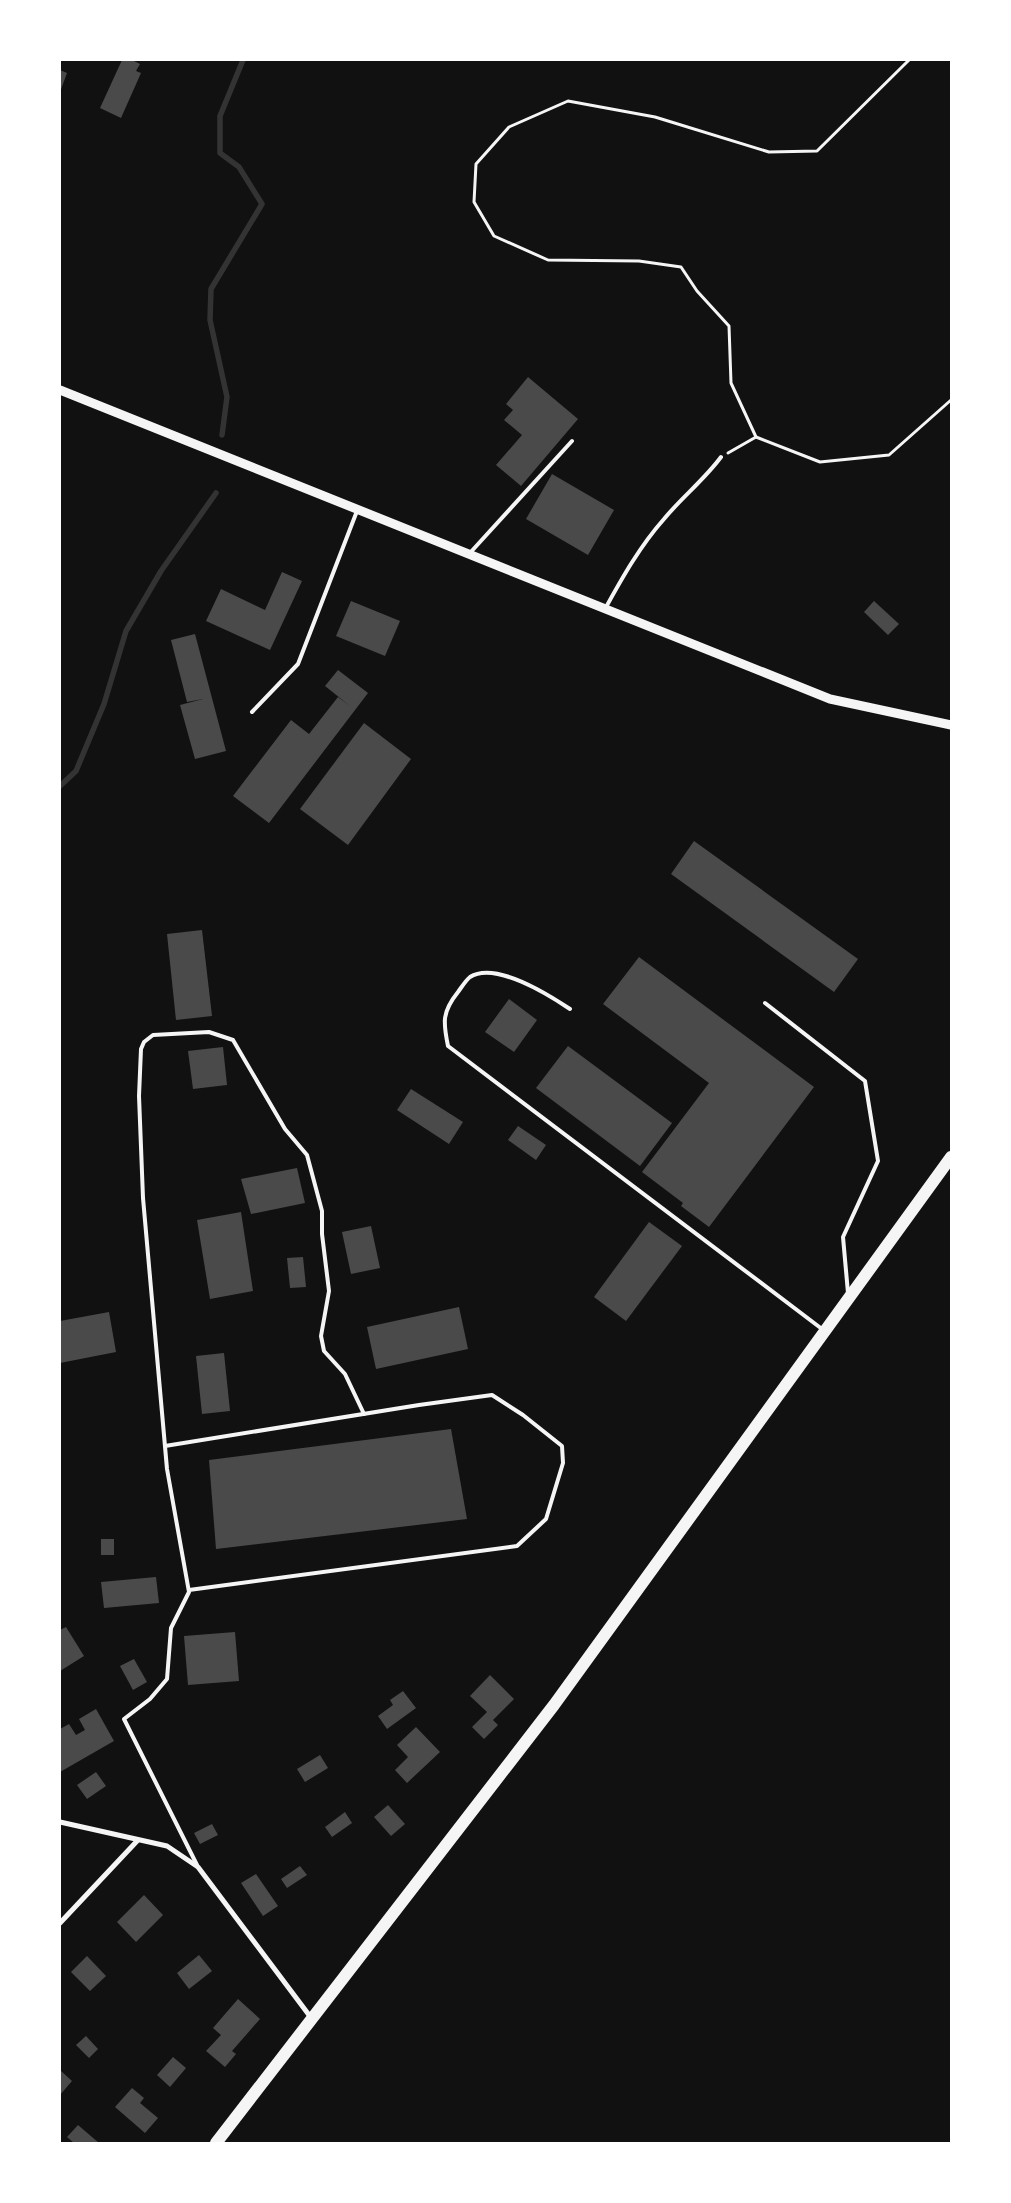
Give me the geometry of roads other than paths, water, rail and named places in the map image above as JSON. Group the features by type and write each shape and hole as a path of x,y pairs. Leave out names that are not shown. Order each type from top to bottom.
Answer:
{"main road":[{"path":"216,2143 554,1705 951,1157"}],"street":[{"path":"60,390 830,699 951,725"},
{"path":"60,1822 167,1846 198,1867 312,2020"},
{"path":"60,1923 138,1840"}],"lane":[{"path":"469,554 572,441"},
{"path":"605,608 627,569 664,519 705,477 721,457"},
{"path":"252,712 298,664 358,510"},
{"path":"570,1009 513,978 489,973 470,977 448,1004 443,1022 448,1046 824,1330"},
{"path":"765,1003 865,1081 878,1161 843,1237 848,1299"},
{"path":"198,1867 124,1719 150,1698 167,1679 171,1628 189,1590 165,1446 142,1198 139,1096 141,1048 144,1042 154,1035 210,1032 232,1040 286,1129 307,1155 322,1210 322,1234 329,1291 321,1336 324,1351 345,1374 364,1414"},
{"path":"165,1446 492,1395 523,1415 562,1446 563,1463 546,1519 517,1546 189,1590"}],"waterway":[{"path":"222,435 227,397 210,320 211,289 262,204 239,167 220,153 220,116 243,60"},
{"path":"60,786 76,771 104,704 126,631 161,571 216,493"}]}
